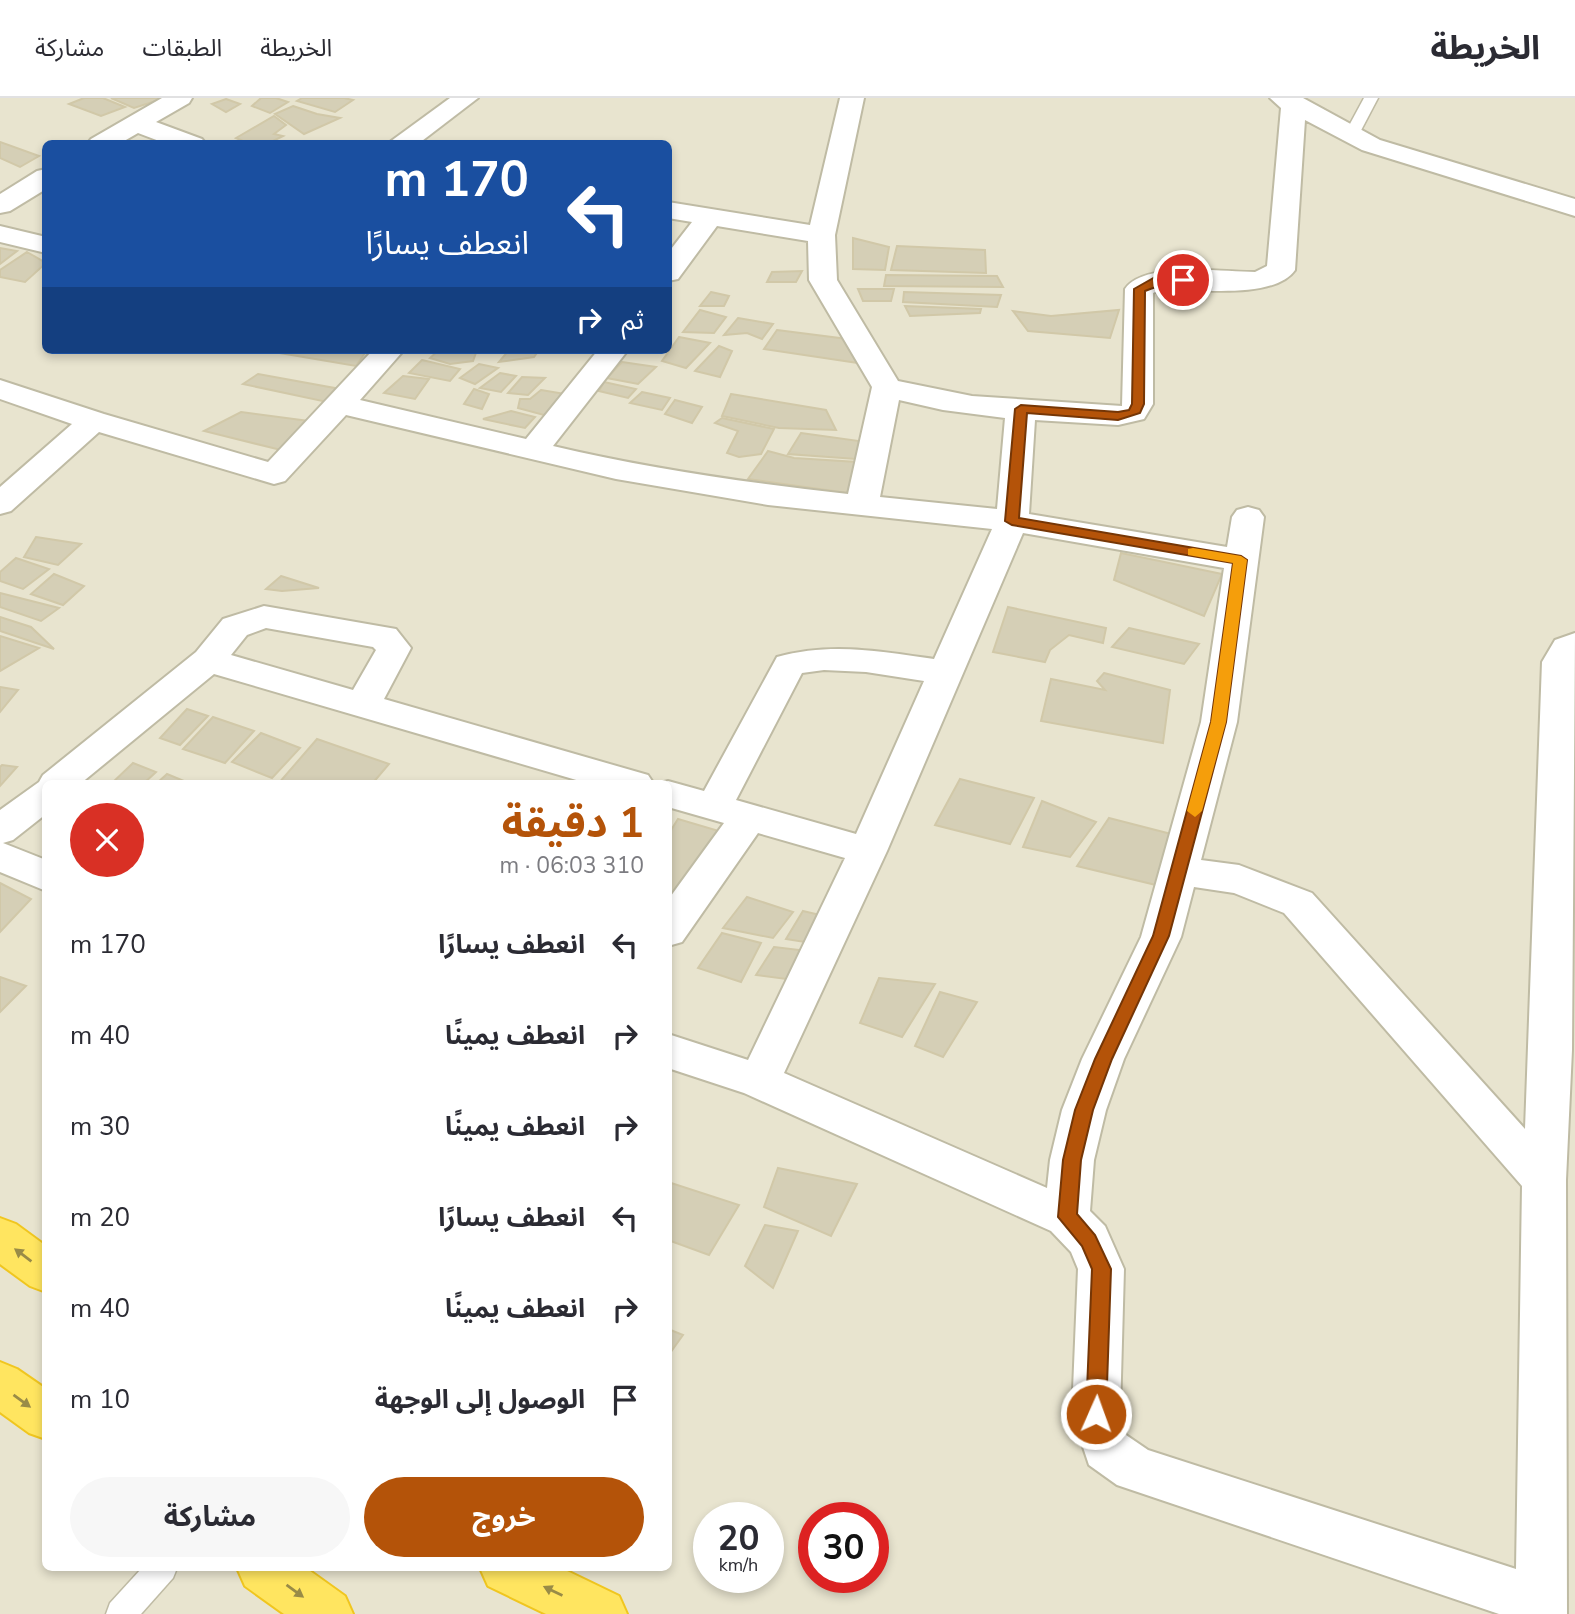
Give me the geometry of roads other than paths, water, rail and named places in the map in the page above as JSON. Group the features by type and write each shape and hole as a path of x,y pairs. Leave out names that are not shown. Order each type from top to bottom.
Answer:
{"highway":[{"path":"0,1238 42,1269"},
{"path":"0,1384 42,1414"},
{"path":"268,1571 327,1614"},
{"path":"512,1571 601,1614"}],"street":[{"path":"106,140 180,98"},
{"path":"406,140 466,98"},
{"path":"852,98 821,234 823,280 887,387 921,399 1118,416 1133,413 1138,404 1139,289 1157,280 1260,281 1281,270 1288,101 1352,135 1394,153 1575,208"},
{"path":"135,122 182,140"},
{"path":"0,205 42,179"},
{"path":"672,211 821,234"},
{"path":"672,269 709,218"},
{"path":"0,234 42,244"},
{"path":"0,389 93,421 274,474 385,354"},
{"path":"532,452 610,354"},
{"path":"862,505 887,387"},
{"path":"339,404 616,470 768,495 1012,521 1241,560"},
{"path":"759,1081 868,851 1012,521 1021,409"},
{"path":"0,504 93,421"},
{"path":"1067,1217 1072,1160 1084,1110 1103,1059 1161,936 1219,722 1248,517"},
{"path":"61,780 208,660 235,626 264,617 384,637 394,648 363,705"},
{"path":"672,1052 759,1081 1067,1217 1089,1240 1101,1269 1096,1414 1106,1449 1133,1469 1542,1609 1544,1180 1563,1052 1560,662 1567,648 1575,644"},
{"path":"672,923 731,812 789,666 802,660 828,658 946,673"},
{"path":"208,660 621,780"},
{"path":"672,795 868,851"},
{"path":"0,830 42,796"},
{"path":"0,856 42,875"},
{"path":"1178,871 1240,879 1298,902 1544,1180"}],"lane":[{"path":"1352,135 1371,98"},
{"path":"121,1614 159,1571"}]}
